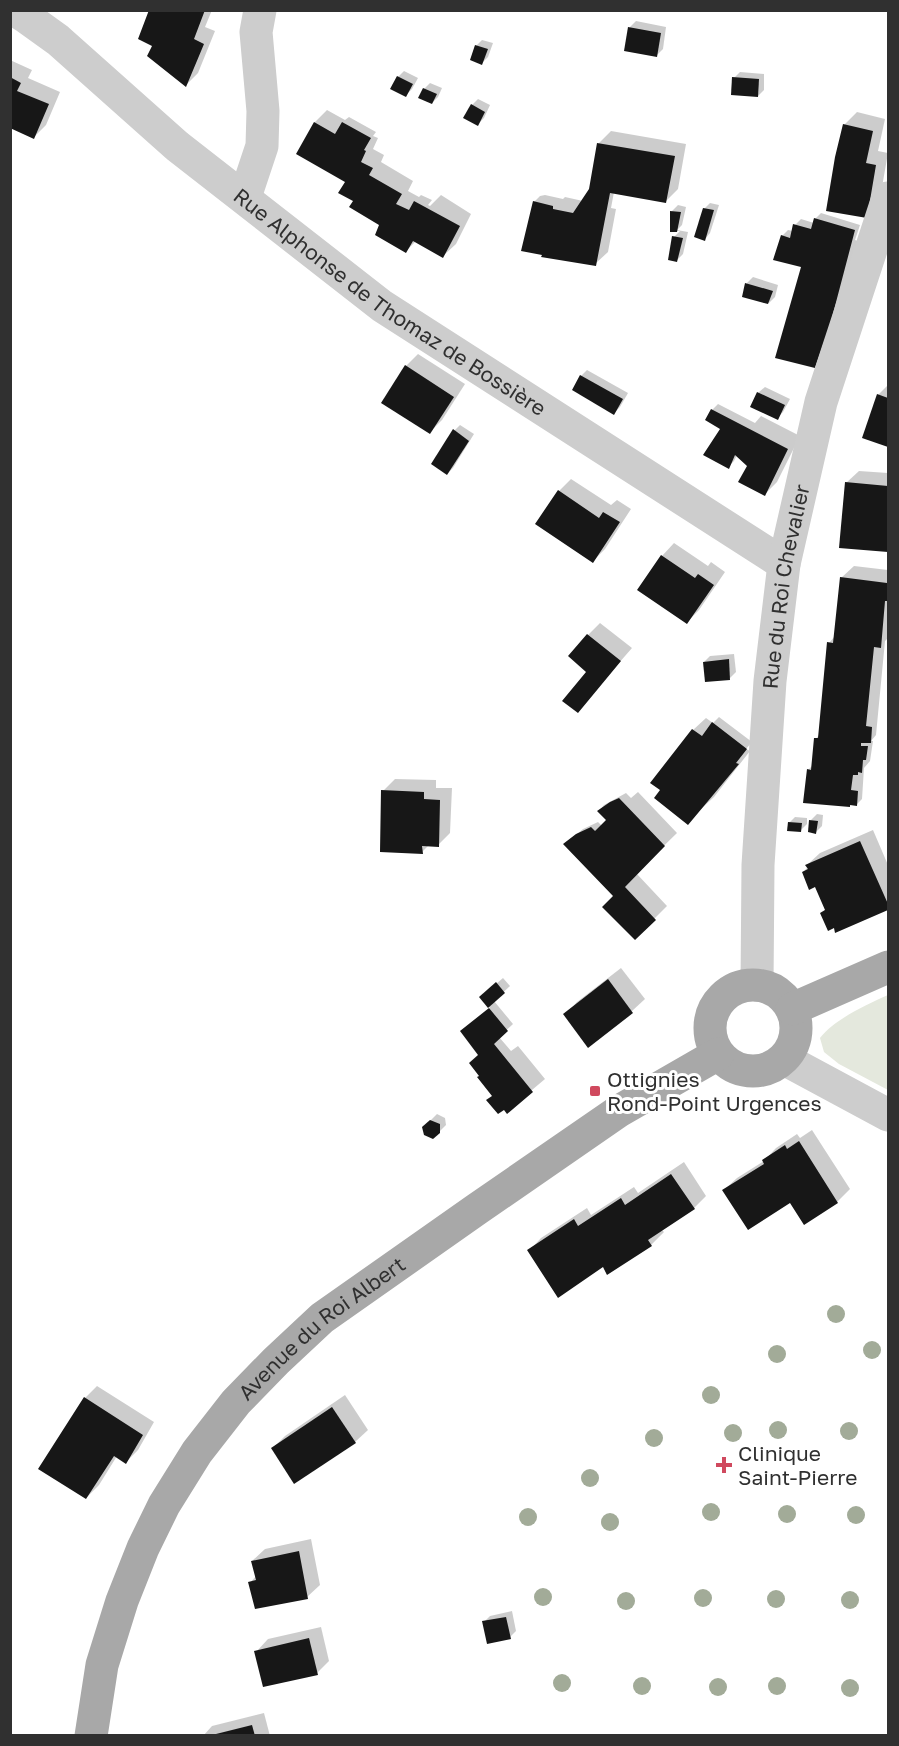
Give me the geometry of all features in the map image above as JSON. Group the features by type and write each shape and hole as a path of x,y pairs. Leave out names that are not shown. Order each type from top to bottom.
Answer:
{"main road":[{"path":"792,1009 888,967"},
{"path":"766,986 775,990 792,1009 796,1022 796,1035 784,1059 772,1067 760,1071 747,1071 734,1067 717,1054 710,1035 709,1020 715,1006 724,995 737,987 766,986"},
{"name":"Avenue du Roi Albert","path":"91,1736 102,1665 122,1601 143,1548 164,1505 197,1452 236,1402 322,1318 619,1111 717,1054"}],"street":[{"name":"Rue Alphonse de Thomaz de Bossière","path":"15,10 58,40 177,146 382,306 784,564"},
{"path":"244,197 262,146 263,111 256,32 260,10"},
{"name":"Rue du Roi Chevalier","path":"757,985 758,865 769,692 784,564 821,402 888,198"},
{"path":"784,1059 888,1115"}],"shaded area":[{"path":"888,995 888,1090 839,1064 824,1052 820,1038 842,1019"}],"building":[{"path":"149,10 205,10 194,39 204,44 186,87 147,56 152,46 138,39"},
{"path":"628,27 661,33 657,57 624,51"},
{"path":"475,45 488,49 482,65 470,60"},
{"path":"397,76 413,84 406,97 390,89"},
{"path":"10,77 21,83 17,91 49,104 34,139 10,128"},
{"path":"732,77 759,79 758,97 731,95"},
{"path":"423,88 437,94 432,104 418,98"},
{"path":"471,104 485,112 478,126 463,118"},
{"path":"314,122 335,134 342,122 371,138 364,150 366,151 361,162 373,168 369,175 402,194 396,204 409,210 414,201 460,226 443,258 413,241 406,253 375,235 379,225 349,207 353,201 338,193 345,182 296,154"},
{"path":"843,124 873,131 866,163 876,165 867,218 826,211"},
{"path":"597,143 675,156 666,203 610,193 596,266 541,257 542,255 521,251 533,201 553,206 553,209 573,213 589,189"},
{"path":"703,208 714,210 705,241 694,237"},
{"path":"670,211 681,212 677,232 670,232"},
{"path":"814,218 855,230 830,325 815,368 775,358 801,267 773,260 781,235 790,238 793,224 811,229"},
{"path":"672,236 683,238 677,262 668,260"},
{"path":"745,283 773,291 768,304 742,297"},
{"path":"405,365 454,397 430,434 381,403"},
{"path":"580,375 623,399 614,415 572,390"},
{"path":"757,392 785,405 778,420 750,407"},
{"path":"877,394 888,398 888,447 862,438"},
{"path":"711,409 788,449 765,496 738,482 747,466 735,455 729,469 703,455 720,429 705,420"},
{"path":"453,429 469,441 447,475 431,464"},
{"path":"845,482 888,486 888,552 839,548"},
{"path":"558,490 599,518 603,512 620,522 593,563 535,524"},
{"path":"661,555 695,578 698,574 714,585 687,624 637,590"},
{"path":"840,577 887,583 888,585 881,648 874,647 866,726 872,727 871,743 861,743 861,746 868,746 866,760 863,760 862,773 858,772 858,775 853,775 851,790 858,791 857,806 850,805 850,807 803,803 807,769 811,770 814,738 818,738 827,642 833,643"},
{"path":"587,634 621,661 578,713 562,701 586,672 568,656"},
{"path":"729,659 730,680 705,682 703,662"},
{"path":"712,722 747,749 736,763 739,764 688,825 654,798 660,790 650,783 692,729 702,736"},
{"path":"381,790 424,792 424,799 440,800 439,847 422,846 423,854 380,852"},
{"path":"619,798 665,846 625,887 656,920 635,940 602,907 613,896 563,844 576,834 591,827 595,831 606,820 597,811"},
{"path":"809,820 818,821 816,834 808,832"},
{"path":"788,822 802,823 801,832 787,831"},
{"path":"860,841 888,904 888,910 835,933 834,928 828,931 820,913 825,910 815,887 809,890 802,872 808,869 805,865"},
{"path":"608,979 633,1013 588,1048 563,1014"},
{"path":"496,982 505,993 488,1008 479,997"},
{"path":"489,1008 508,1031 494,1044 533,1092 507,1114 504,1110 498,1114 486,1100 492,1096 469,1063 478,1055 460,1031"},
{"path":"430,1120 440,1124 440,1133 433,1139 424,1135 422,1127"},
{"path":"799,1141 838,1203 804,1225 790,1203 748,1230 722,1190 764,1164 762,1160 785,1145 787,1149"},
{"path":"671,1174 695,1209 648,1240 652,1246 607,1275 603,1267 558,1298 527,1250 574,1219 578,1226 621,1198 625,1205"},
{"path":"84,1397 143,1435 126,1464 114,1456 86,1499 38,1469"},
{"path":"332,1407 356,1443 294,1484 271,1448"},
{"path":"299,1551 308,1599 255,1609 248,1582 256,1580 251,1561"},
{"path":"506,1617 511,1639 487,1644 482,1621"},
{"path":"309,1638 318,1675 263,1687 254,1651"},
{"path":"252,1725 255,1736 212,1736 212,1735"}],"place":[{"name":"Ottignies Rond-Point Urgences","path":"595,1091"},
{"name":"Clinique Saint-Pierre","path":"724,1465"}]}
